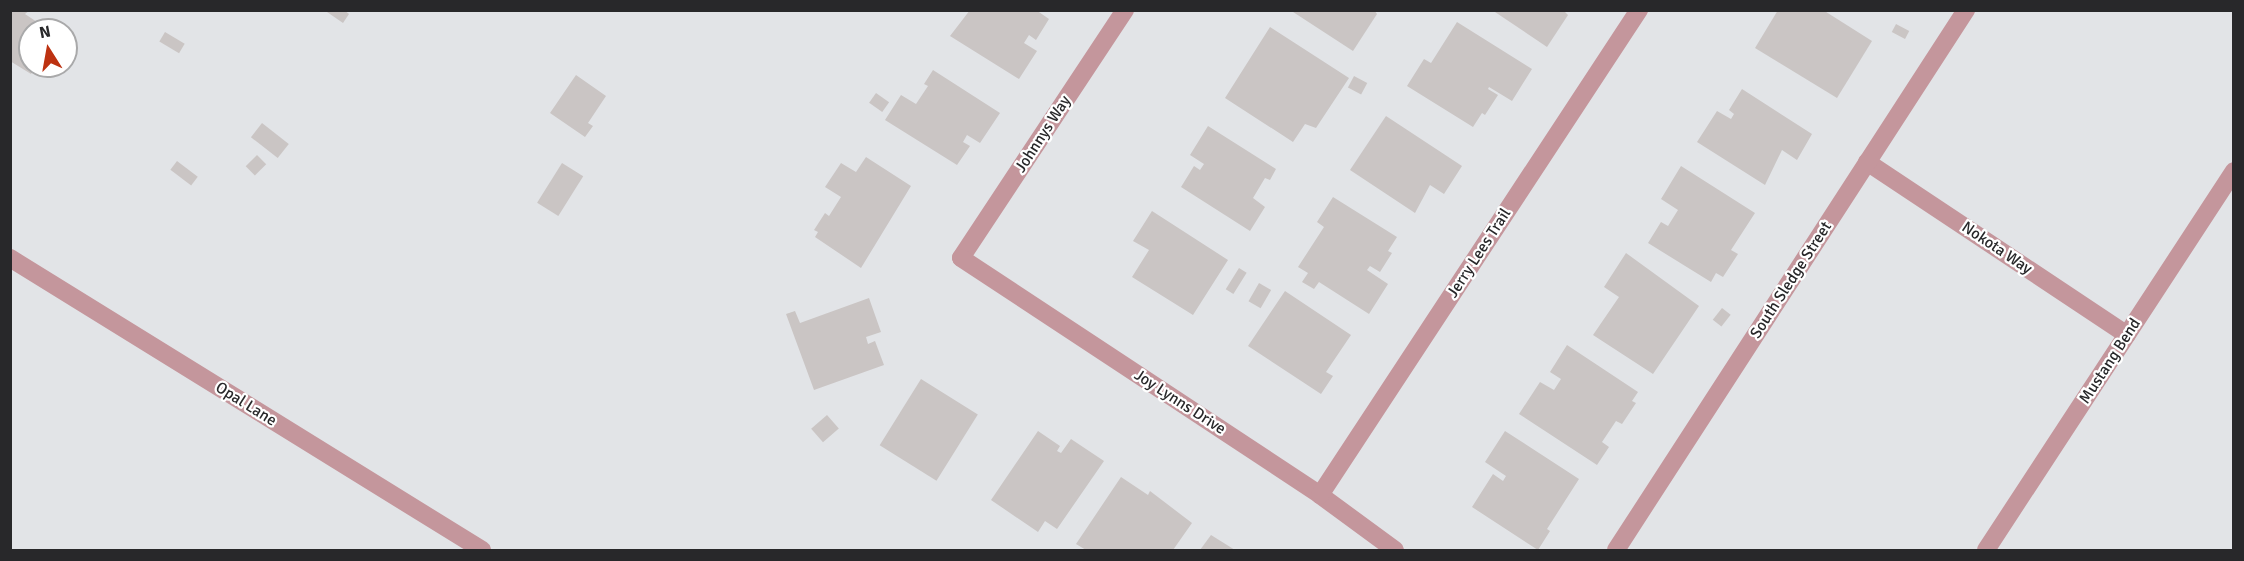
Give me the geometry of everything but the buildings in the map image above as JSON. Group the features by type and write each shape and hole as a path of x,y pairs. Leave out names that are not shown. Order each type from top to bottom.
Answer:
{"street":[{"name":"Johnnys Way","path":"961,258 1125,10"},
{"name":"Jerry Lees Trail","path":"1320,495 1639,10"},
{"name":"South Sledge Street","path":"1616,550 1966,10"},
{"name":"Nokota Way","path":"1867,162 2127,335"},
{"name":"Mustang Bend","path":"1986,550 2234,171"},
{"name":"Opal Lane","path":"10,258 482,550"},
{"name":"Joy Lynns Drive","path":"961,258 1320,495 1395,550"}]}
